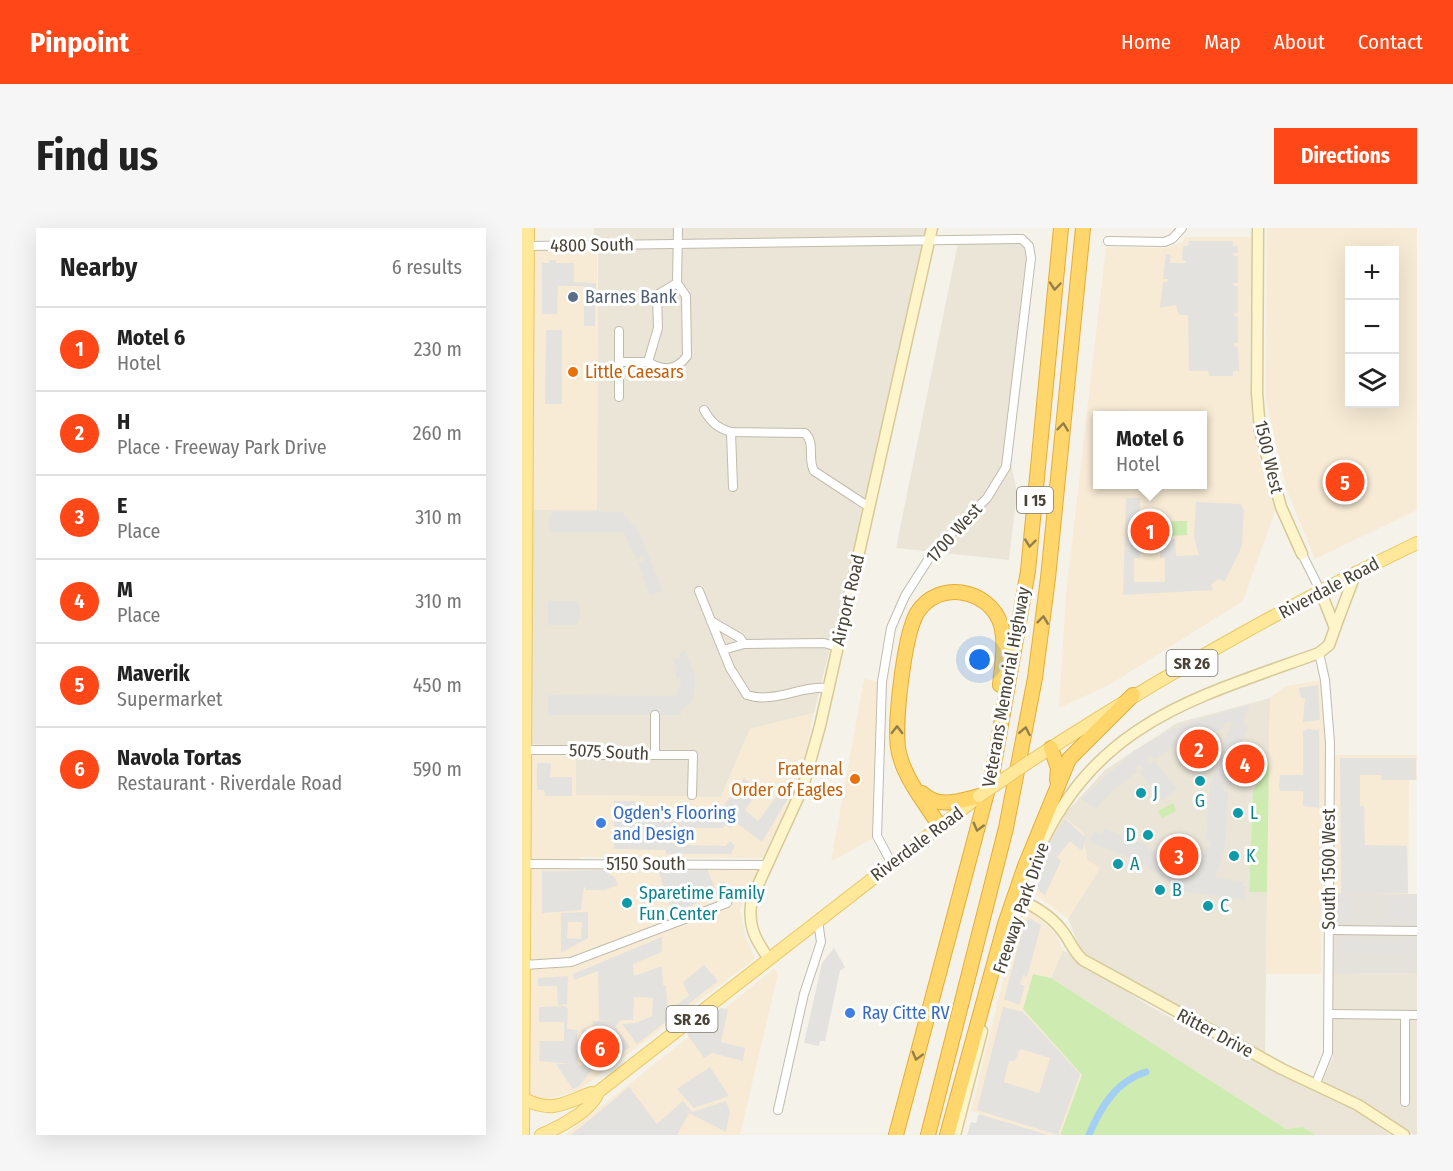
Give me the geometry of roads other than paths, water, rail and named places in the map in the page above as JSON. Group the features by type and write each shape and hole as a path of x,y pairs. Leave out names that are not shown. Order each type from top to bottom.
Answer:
{"highway":[{"name":"Veterans Memorial Highway","path":"896,1135 993,770 1028,571 1061,228"},
{"name":"Veterans Memorial Highway","path":"927,1135 1006,828 1039,649 1083,228"},
{"path":"939,825 914,785 899,755 896,732 911,629 925,604 936,597 967,592 981,597 990,606 1001,626 1003,647 993,770"},
{"path":"947,1135 1005,924 1056,791 1074,752 1133,694"},
{"path":"1051,748 1058,768 1056,791"},
{"path":"914,785 928,800 935,802 947,803 979,796"},
{"path":"936,1135 1002,867 1006,828"}],"main road":[{"path":"524,1135 524,467 525,246 528,228"},
{"name":"Riverdale Road","path":"524,1135 552,1123 594,1093 939,825 1051,748 1133,694 1320,590 1417,543"},
{"path":"524,1099 546,1108 557,1107 594,1093"},
{"name":"Riverdale Road","path":"541,1135 567,1123 596,1099 594,1093"},
{"path":"556,1135 567,1123"}],"street":[{"path":"619,362 648,362 656,367 670,369 681,364 687,356 686,297 677,283 678,228"},
{"name":"Airport Road","path":"769,959 753,936 750,911 753,898 803,787 838,647 932,228"},
{"path":"1108,241 1164,242 1172,239 1182,228"},
{"name":"1500 West","path":"1250,228 1256,243"},
{"name":"1500 West","path":"1258,228 1256,243 1257,393 1260,431 1281,507 1335,628"},
{"name":"4800 South","path":"525,246 1022,239"},
{"name":"1700 West","path":"891,862 878,836 882,682 891,628 905,596 933,552 987,498 1006,467 1030,258 1029,246 1022,239"},
{"path":"648,362 657,328 657,295 677,283"},
{"path":"619,331 619,397"},
{"path":"704,410 716,426 731,432 805,433 811,443 810,462 814,471 869,507"},
{"path":"731,432 733,487"},
{"path":"1319,653 1329,645 1356,572"},
{"path":"699,591 730,668 747,695 777,695 815,686 828,688"},
{"path":"711,621 740,638 744,644"},
{"path":"723,650 744,644 824,644 838,647"},
{"name":"Freeway Park Drive","path":"955,1135 1020,900 1041,846 1064,803 1089,771 1114,748 1166,712 1199,696 1319,653"},
{"name":"South 1500 West","path":"1316,1083 1328,1053 1329,1014 1330,743 1327,696 1319,653"},
{"path":"655,715 655,755"},
{"name":"5075 South","path":"525,750 693,755 692,795"},
{"name":"5150 South","path":"525,864 768,865"},
{"name":"Ritter Drive","path":"1020,900 1042,911 1055,922 1074,952 1083,960 1275,1065 1316,1083 1379,1116 1404,1135"},
{"path":"523,965 572,962 727,903"},
{"path":"778,1110 804,994 821,942 818,921"},
{"path":"1329,930 1417,931"},
{"path":"1329,1014 1417,1014"},
{"path":"1405,1014 1405,1102"}],"waterway":[{"path":"1089,1135 1110,1097 1126,1082 1146,1072"}],"place":[{"name":"Barnes Bank","path":"573,297"},
{"name":"Little Caesars","path":"573,372"},
{"name":"Maverik","path":"1345,482"},
{"name":"Motel 6","path":"1150,531"},
{"name":"H","path":"1199,749"},
{"name":"M","path":"1245,764"},
{"name":"Fraternal Order of Eagles","path":"855,779"},
{"name":"G","path":"1200,781"},
{"name":"J","path":"1141,793"},
{"name":"L","path":"1238,813"},
{"name":"Ogden's Flooring and Design","path":"601,823"},
{"name":"D","path":"1148,835"},
{"name":"E","path":"1179,856"},
{"name":"K","path":"1234,856"},
{"name":"A","path":"1118,864"},
{"name":"B","path":"1160,890"},
{"name":"Sparetime Family Fun Center","path":"627,903"},
{"name":"C","path":"1208,906"},
{"name":"Ray Citte RV","path":"850,1013"},
{"name":"Navola Tortas","path":"600,1048"}]}
